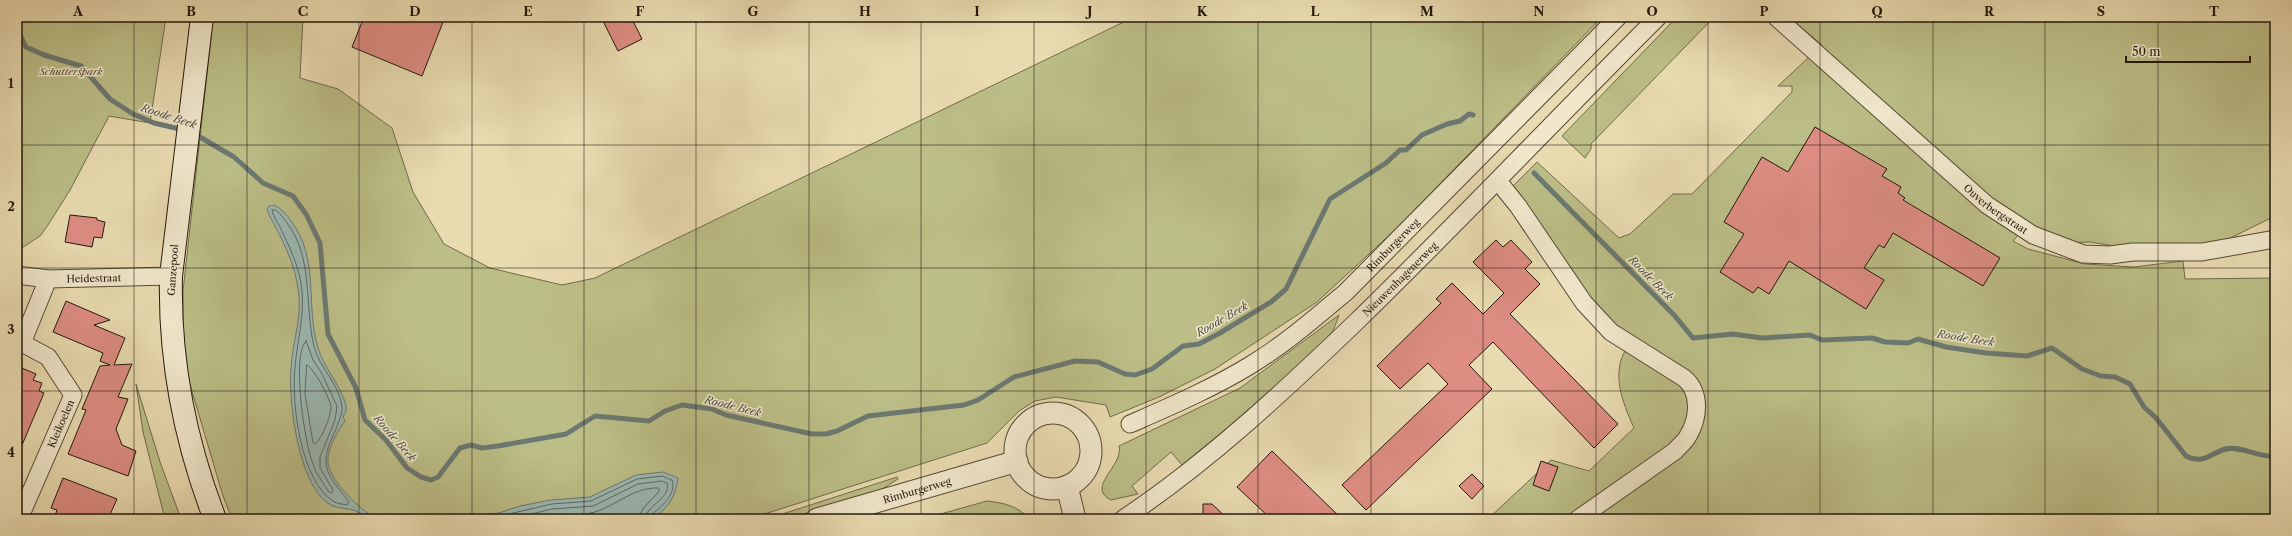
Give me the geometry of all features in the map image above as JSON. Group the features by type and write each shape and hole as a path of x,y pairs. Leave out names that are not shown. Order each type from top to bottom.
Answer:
{"main road":[{"name":"Ganzepool","path":"200,26 171,276 171,337 180,394 195,458 215,519"}],"street":[{"name":"Rimburgerweg","path":"1130,424 1186,399 1250,365 1300,330 1346,292 1618,17"},
{"name":"Nieuwenhagenerweg","path":"1122,519 1198,465 1314,362 1498,181 1538,137 1658,17"},
{"name":"Ouverbergstraat","path":"1776,17 1981,200 2033,235 2083,254 2110,255 2133,252 2202,252 2275,239"},
{"path":"1498,181 1518,206 1584,303 1610,332 1684,378 1692,385 1697,397 1694,419 1688,437 1675,451 1578,519"},
{"name":"Heidestraat","path":"17,275 48,279 171,276"},
{"name":"Kleikoelen","path":"19,519 73,395 48,357 22,343 48,279"},
{"path":"1046,413 1056,413 1073,418 1080,423 1087,434 1091,448 1090,457 1082,475 1067,486 1057,488 1036,484 1024,475 1017,461 1015,452 1019,435 1030,421 1046,413"},
{"name":"Rimburgerweg","path":"817,519 1017,461"},
{"path":"1067,486 1075,519"}],"green space":[{"name":"Schutterspark","path":"17,17 166,17 150,123 109,116 70,190 48,225 40,236 17,251"},
{"path":"211,17 303,17 300,78 338,89 392,128 413,192 444,244 490,268 562,285 595,278 1134,17 1602,17 1395,230 1317,302 1215,369 1159,397 1110,417 1106,405 1056,397 1035,401 1019,411 987,443 749,519 232,519 223,496 183,361 183,291 211,38"},
{"path":"1677,17 1714,17 1591,144 1591,149 1585,158 1562,136"},
{"path":"1789,17 2275,17 2275,219 2269,219 2212,247 2132,249 2090,242 2062,243 2024,228 2013,241 2028,249 2085,264 2134,267 2183,261 2185,279 2275,278 2275,519 1488,519 1551,460 1589,471 1634,428 1622,397 1619,376 1623,356 1628,346 1597,309 1574,273 1511,188 1537,162 1619,238 1630,234 1673,194 1692,194 1792,92 1792,86 1778,86 1822,45"},
{"path":"1339,315 1333,331 1317,349 1227,428 1182,465 1171,452 1132,486 1138,494 1111,500 1104,495 1102,489 1103,482 1116,461 1119,454 1119,446 1240,388"},
{"path":"136,384 160,462 181,519 165,519 143,432"},
{"path":"897,477 898,479 879,491 787,519 767,519"},
{"path":"987,501 1015,508 1030,519 965,519 960,515 950,519 923,519"}],"water":[{"path":"274,205 284,212 291,221 300,236 306,251 309,267 314,332 318,348 340,390 346,405 346,411 343,417 345,421 336,435 331,447 328,463 340,487 354,502 376,519 353,510 333,506 321,497 312,483 304,465 294,423 291,384 292,360 299,315 298,286 284,244 267,209 269,206"},
{"path":"663,472 678,478 677,485 670,502 663,511 652,519 468,519 471,516 499,513 520,506 551,500 590,497 636,475"}],"building":[{"path":"364,17 445,17 422,76 352,47"},
{"path":"601,17 631,17 642,39 618,51"},
{"path":"1815,127 1887,169 1882,176 1901,187 1898,193 1905,198 1903,200 2000,258 1983,286 1893,233 1884,248 1879,245 1864,268 1884,280 1866,309 1789,261 1769,294 1758,287 1753,293 1720,272 1744,234 1724,222 1762,157 1788,172"},
{"path":"70,215 97,218 97,220 105,222 102,238 94,237 92,247 65,242"},
{"path":"1496,240 1503,247 1511,240 1532,262 1525,269 1540,284 1510,314 1618,424 1594,448 1493,342 1469,365 1492,389 1366,510 1342,485 1448,384 1428,363 1400,389 1377,366 1441,303 1436,299 1452,283 1483,314 1504,293 1473,262"},
{"path":"66,301 110,320 94,325 125,338 114,365 132,364 118,397 128,399 116,429 122,445 136,451 128,476 68,454 86,410 82,409 100,366 110,365 100,361 103,353 53,332"},
{"path":"17,366 36,374 33,380 42,383 39,391 44,393 17,457"},
{"path":"1272,451 1342,519 1271,519 1237,487"},
{"path":"1541,461 1558,467 1549,491 1533,485"},
{"path":"1472,474 1484,486 1472,499 1459,486"},
{"path":"63,478 117,499 108,519 54,519 57,510 51,508"},
{"path":"1203,504 1212,504 1228,519 1203,519"}],"waterway":[{"name":"Roode Beek","path":"17,29 26,47 44,55 81,66 110,99 133,114 154,123 184,130"},
{"name":"Roode Beek","path":"193,133 234,157 263,183 293,196 306,214 320,243 328,334 356,388 365,420 386,440 407,468 421,477 431,480 438,477 460,448 471,445 482,448 498,446 566,434 595,416 649,421 665,411 682,405 712,409 726,415 812,434 826,434 837,431 868,416 964,405 978,400 1014,377 1075,361 1098,362 1125,374 1135,375 1152,369 1183,346 1199,344 1220,333 1271,302 1286,289 1330,199 1386,163 1400,150 1406,150 1422,135 1447,124 1460,121 1469,114 1473,115"},
{"name":"Roode Beek","path":"1534,173 1675,316 1693,338 1733,334 1762,338 1810,335 1822,340 1872,338 1885,342 1908,343 1918,339 1946,347 1986,353 2027,356 2052,348 2082,369 2101,376 2115,377 2130,384 2144,407 2156,418 2186,456 2202,459 2231,448 2275,456"}]}
